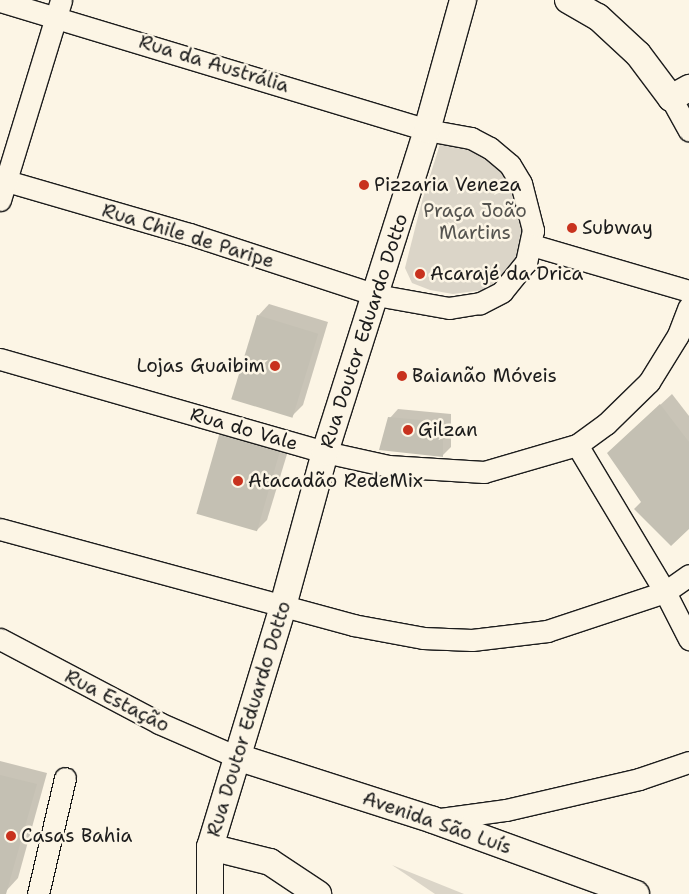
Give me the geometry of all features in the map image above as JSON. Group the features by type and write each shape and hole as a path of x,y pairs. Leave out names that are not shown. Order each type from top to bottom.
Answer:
{"main road":[{"name":"Rua Doutor Eduardo Dotto","path":"210,894 210,847 284,606 325,452 427,130 463,0"},
{"path":"568,0 598,17 680,93"},
{"name":"Avenida São Luís","path":"237,757 432,820 636,894"},
{"path":"210,847 270,862 318,894"}],"street":[{"name":"Rua da Austrália","path":"0,1 59,8 427,130"},
{"path":"2,187 59,8"},
{"path":"680,93 689,130"},
{"path":"376,295 449,308 480,303 502,292 515,278 526,262 532,245 531,214 510,165 490,148 470,138 427,130"},
{"name":"Rua Chile de Paripe","path":"2,187 189,234 376,295"},
{"path":"532,245 689,291"},
{"name":"Rua do Vale","path":"0,358 325,452 388,466 484,472 577,445 606,424 648,382 678,335 689,307"},
{"path":"577,445 665,592 689,639"},
{"path":"0,529 284,606 396,633 472,640 547,631 665,592 689,575"},
{"name":"Rua Estação","path":"0,639 159,723 237,757"},
{"path":"432,820 506,810 638,779 689,762"},
{"path":"38,894 65,778"},
{"path":"490,840 499,816 506,810"}],"green space":[{"name":"Praça João Martins","path":"474,140 511,163 530,240 501,279 483,290 453,294 430,290 412,283 405,268 422,201 441,141"},
{"path":"392,865 464,894 435,894"}],"building":[{"name":"Lojas Guaibim","path":"257,315 318,334 292,418 231,399"},
{"path":"660,404 689,442 689,529 671,546 634,509 641,502 607,453"},
{"path":"388,417 443,422 443,457 379,450"},
{"name":"Atacadão RedeMix","path":"219,435 280,452 257,531 196,514"},
{"name":"Casas Bahia","path":"0,775 37,784 6,894 0,894"}],"place":[{"name":"Pizzaria Veneza","path":"364,185"},
{"name":"Subway","path":"572,228"},
{"name":"Acarajé da Drica","path":"420,274"},
{"name":"Lojas Guaibim","path":"275,366"},
{"name":"Baianão Móveis","path":"402,376"},
{"name":"Gilzan","path":"408,430"},
{"name":"Atacadão RedeMix","path":"238,481"},
{"name":"Casas Bahia","path":"11,836"}]}
